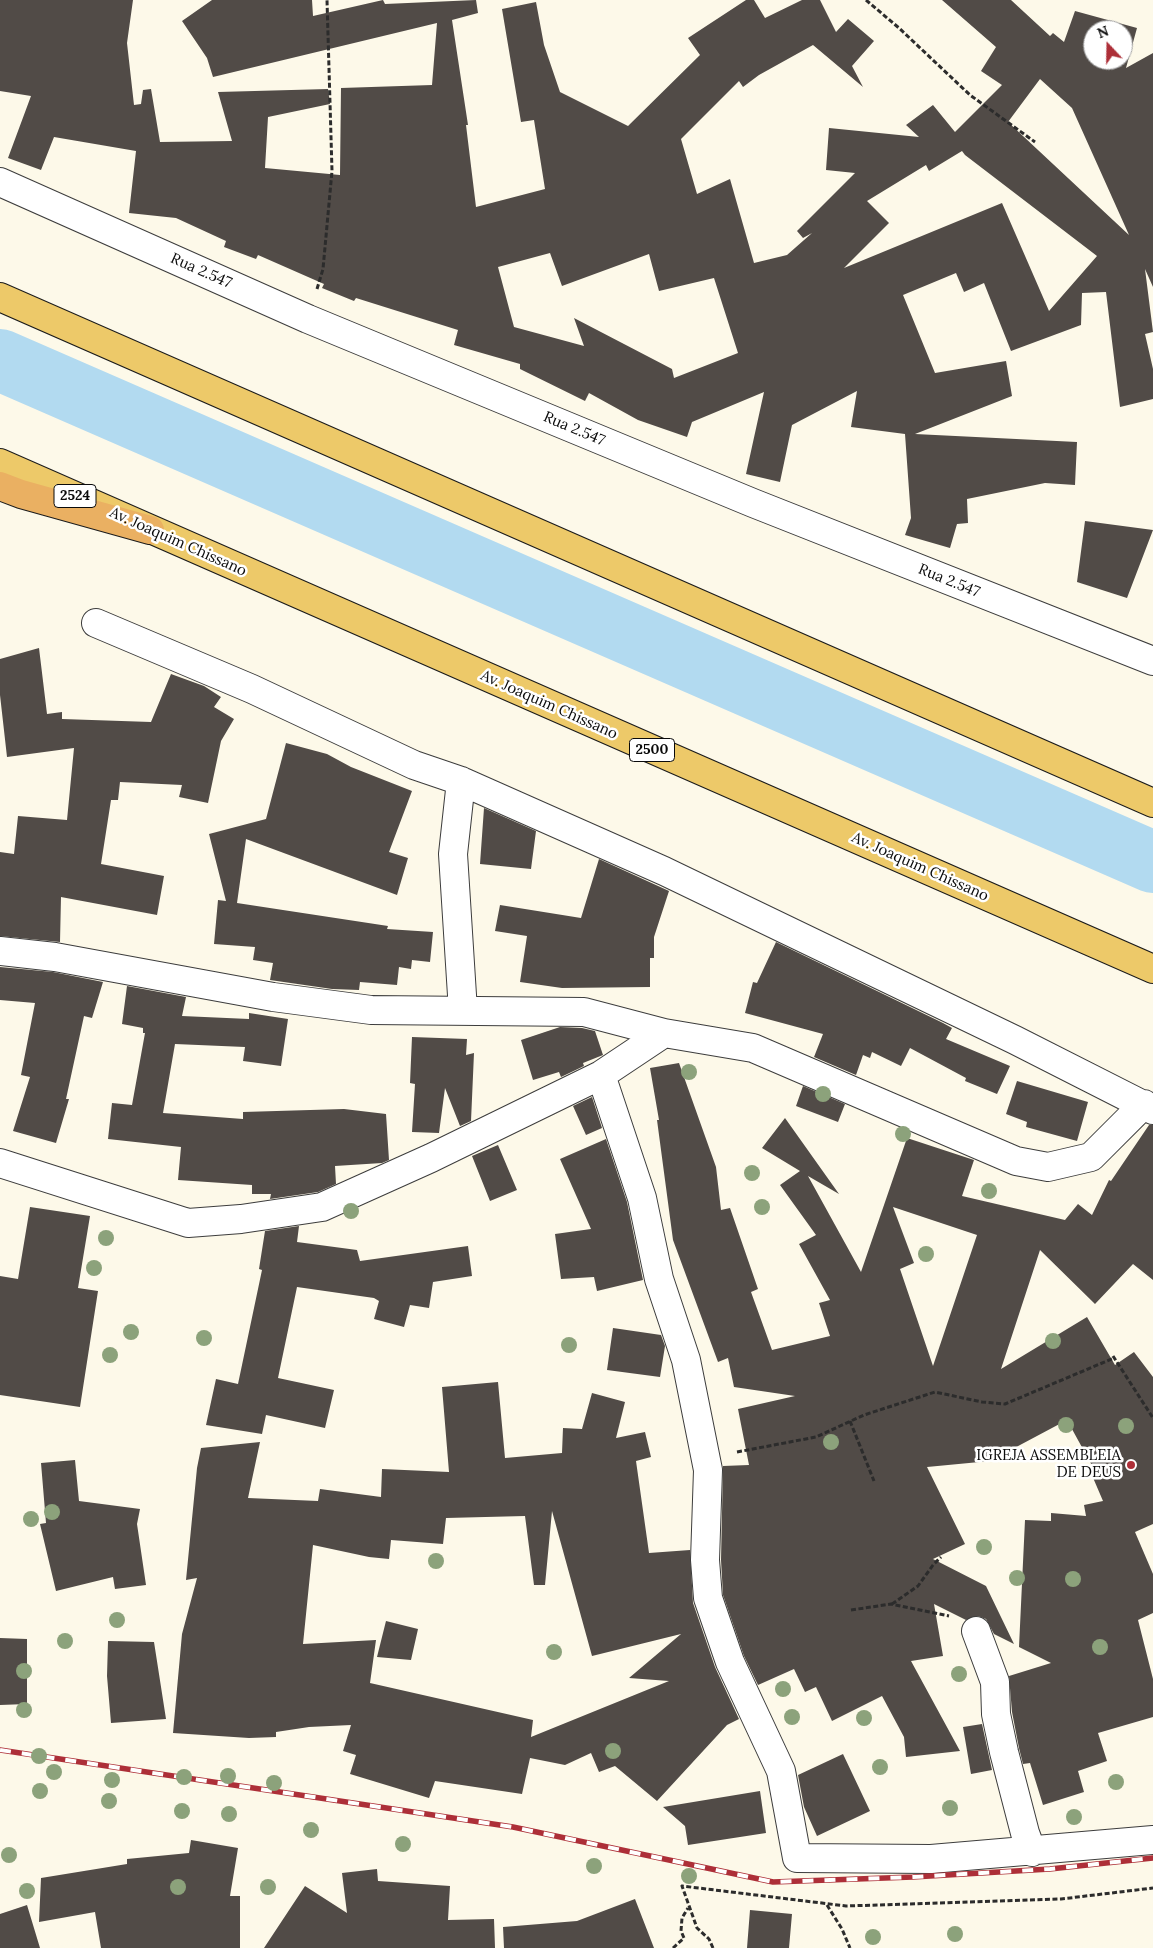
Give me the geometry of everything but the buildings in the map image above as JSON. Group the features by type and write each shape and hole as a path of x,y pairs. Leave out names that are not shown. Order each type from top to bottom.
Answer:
{"highway":[{"path":"0,486 150,530"}],"main road":[{"path":"0,297 1153,803"},
{"name":"Av. Joaquim Chissano","path":"0,463 1153,969"}],"street":[{"name":"Rua 2.547","path":"0,182 308,318 752,503 1153,661"},
{"path":"0,951 55,957 273,997 371,1010 584,1012 664,1033 753,1048 1016,1160 1048,1167 1091,1157 1148,1107 664,871 461,781 414,765 252,689 96,623"},
{"path":"461,781 453,854 463,1011"},
{"path":"0,1163 188,1223 241,1219 322,1207 431,1158 601,1075 664,1033"},
{"path":"601,1075 642,1198 659,1279 686,1360 708,1470 705,1560 708,1598 730,1662 781,1771 797,1858 931,1859 1032,1852 1153,1840"},
{"path":"976,1630 995,1682 996,1714 1004,1752 1025,1833 1032,1852"}],"path":[{"path":"308,318 323,269 332,171 327,0"},
{"path":"866,0 899,28 970,95 1035,142"},
{"path":"705,1457 774,1447 816,1437 850,1421 935,1392 982,1402 1006,1404 1113,1357 1153,1418"},
{"path":"850,1421 874,1482"},
{"path":"891,1604 918,1586 933,1565 941,1558"},
{"path":"851,1610 891,1604 927,1613 945,1614 976,1630"},
{"path":"713,1948 709,1939 697,1928 682,1886 827,1905 983,1903 1061,1899 1153,1888"},
{"path":"827,1905 842,1929 850,1948"},
{"path":"673,1948 684,1938 682,1918 689,1908"}],"waterway":[{"path":"0,360 1153,862"}],"railway":[{"path":"0,1750 513,1827 773,1882 913,1877 1050,1869 1153,1858"}],"place":[{"name":"IGREJA ASSEMBLEIA DE DEUS","path":"1131,1465"}]}
